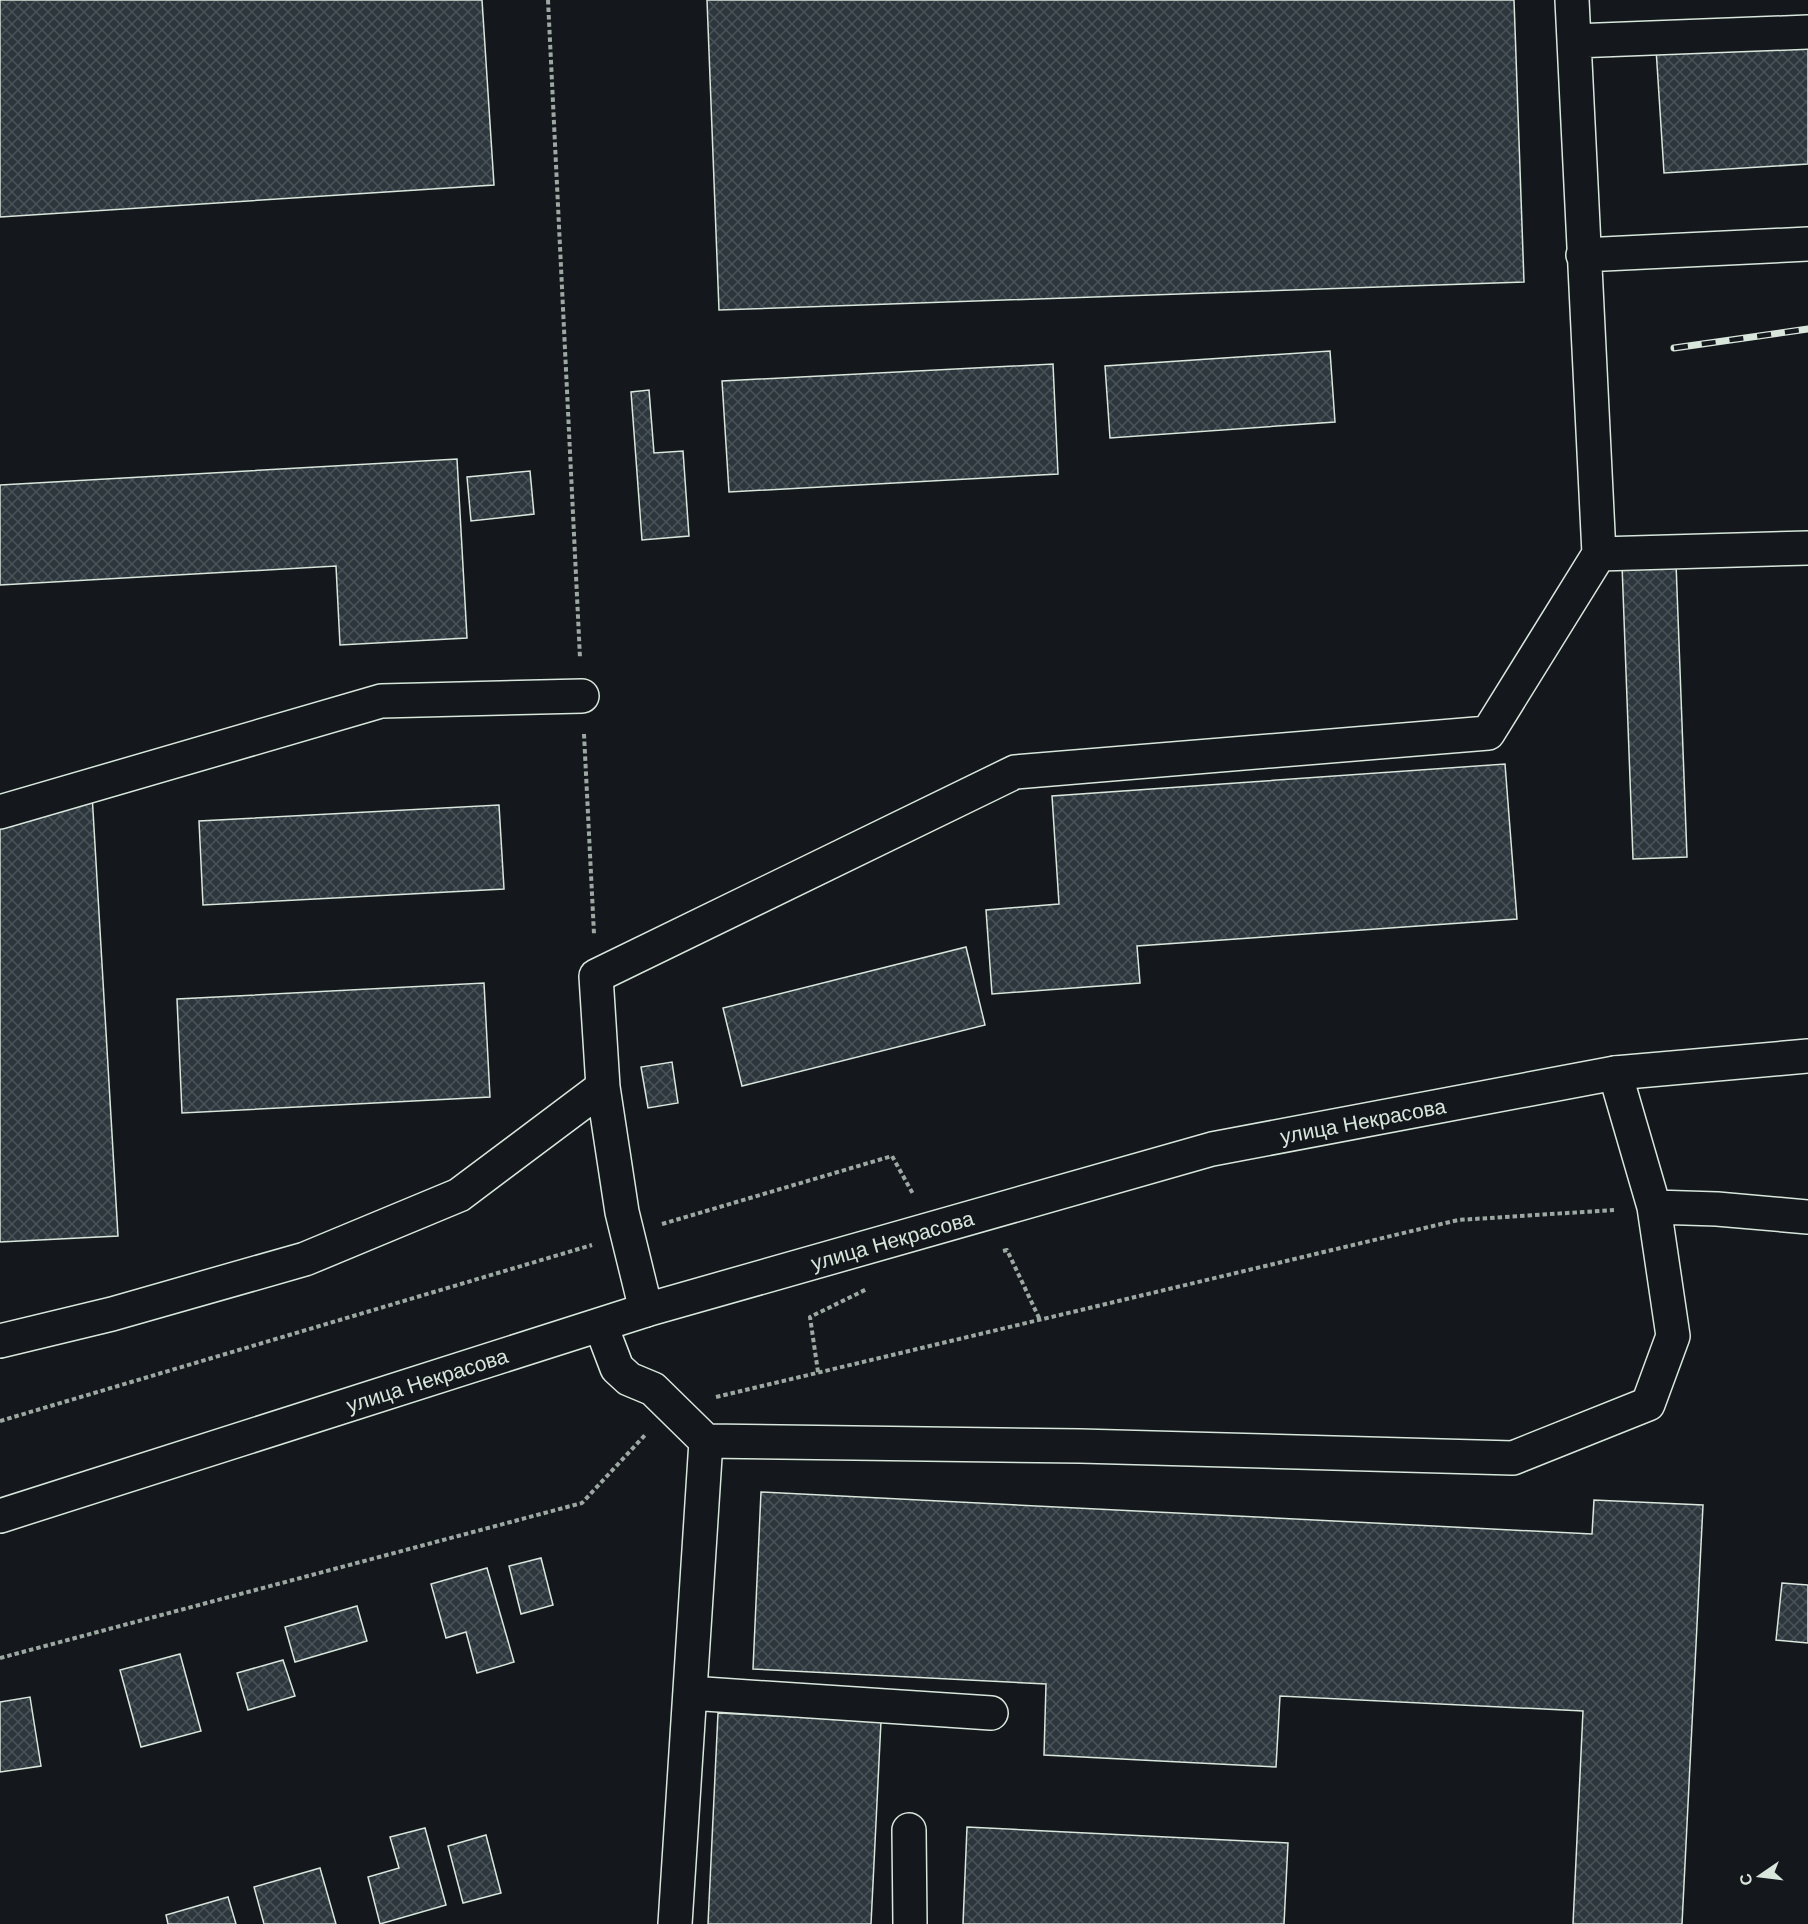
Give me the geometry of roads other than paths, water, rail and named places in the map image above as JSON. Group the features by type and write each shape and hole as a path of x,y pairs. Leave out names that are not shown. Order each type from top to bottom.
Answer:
{"main road":[{"path":"646,1310 625,1235 603,1087 596,976 1015,772 1488,733 1599,554 1572,0"},
{"path":"1574,41 1808,32"},
{"path":"1583,255 1808,244"},
{"path":"1599,554 1808,548"},
{"path":"0,812 381,701 582,696"},
{"name":"улица Некрасова","path":"0,1516 646,1310 1212,1149 1615,1073 1808,1056"},
{"path":"601,1326 617,1368 629,1379 653,1389 706,1441 1080,1446 1513,1458 1648,1404 1673,1336 1654,1207 1615,1073"},
{"path":"0,1341 112,1314 305,1259 459,1195 603,1087"},
{"path":"1654,1207 1717,1209 1808,1217"},
{"path":"675,1924 706,1441"},
{"path":"690,1693 991,1713"},
{"path":"909,1830 910,1924"}],"railway":[{"path":"1674,348 1808,329"}]}
